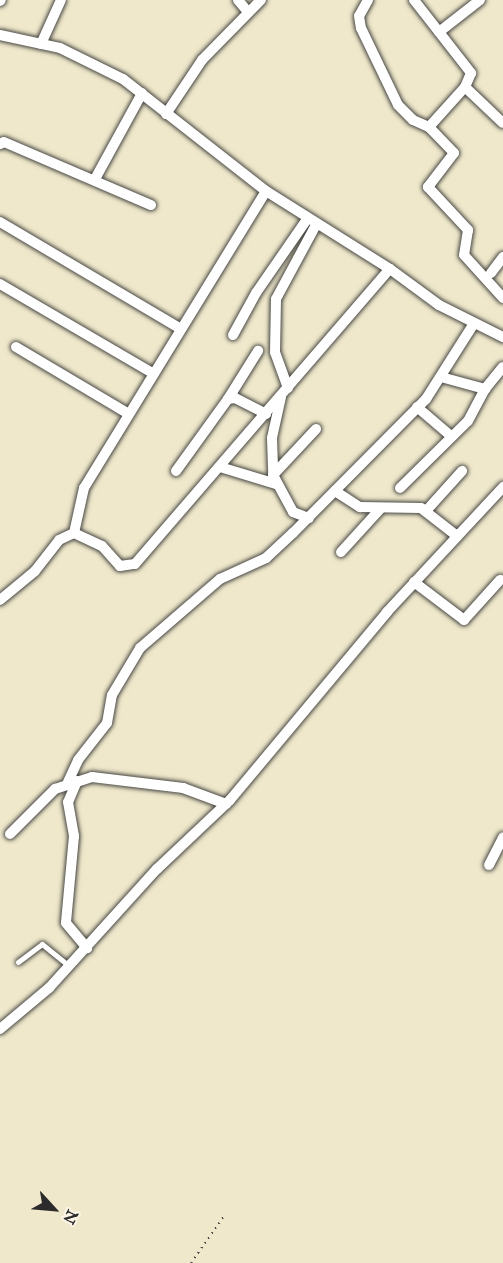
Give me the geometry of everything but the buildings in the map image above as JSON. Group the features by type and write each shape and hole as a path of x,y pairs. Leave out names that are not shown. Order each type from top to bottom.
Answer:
{"street":[{"path":"41,44 61,0"},
{"path":"238,0 248,12"},
{"path":"166,114 202,60 261,0"},
{"path":"368,0 360,14 360,26 399,107 415,122 429,127 454,153 430,183 430,192 468,230 464,255 503,298"},
{"path":"414,0 469,68 471,80 429,127"},
{"path":"439,32 480,0"},
{"path":"0,35 41,44 92,61 142,93 266,190 473,324 503,337"},
{"path":"465,87 503,123"},
{"path":"95,179 142,93"},
{"path":"0,144 4,142 95,179 151,205"},
{"path":"74,533 84,488 266,190"},
{"path":"233,335 256,293 313,220"},
{"path":"293,533 293,512 275,480 272,438 285,391 275,352 279,290 313,220"},
{"path":"0,222 181,329"},
{"path":"491,273 503,257"},
{"path":"0,600 36,571 59,540 74,533 102,546 120,566 130,567 220,467 390,269"},
{"path":"0,284 154,374"},
{"path":"87,948 66,923 74,836 68,802 78,760 107,723 112,695 140,648 220,579 266,558 309,518 417,407 441,377 473,324"},
{"path":"16,347 129,414"},
{"path":"176,471 228,399 258,351"},
{"path":"279,366 304,370"},
{"path":"400,488 468,421 485,389 503,367"},
{"path":"441,377 485,389"},
{"path":"228,399 236,398 266,414"},
{"path":"417,407 451,436"},
{"path":"275,480 316,429"},
{"path":"220,467 275,480"},
{"path":"426,511 462,471"},
{"path":"0,1029 69,967 147,879 226,804 414,582 503,487"},
{"path":"335,491 360,507 406,506 426,511 457,536"},
{"path":"341,552 381,508"},
{"path":"293,512 309,518"},
{"path":"414,582 464,620 500,580"},
{"path":"10,834 55,789 98,777 183,788 226,804"},
{"path":"489,865 503,837"}],"lane":[{"path":"18,962 42,944 69,967"}],"path":[{"path":"191,1263 224,1216"}]}
